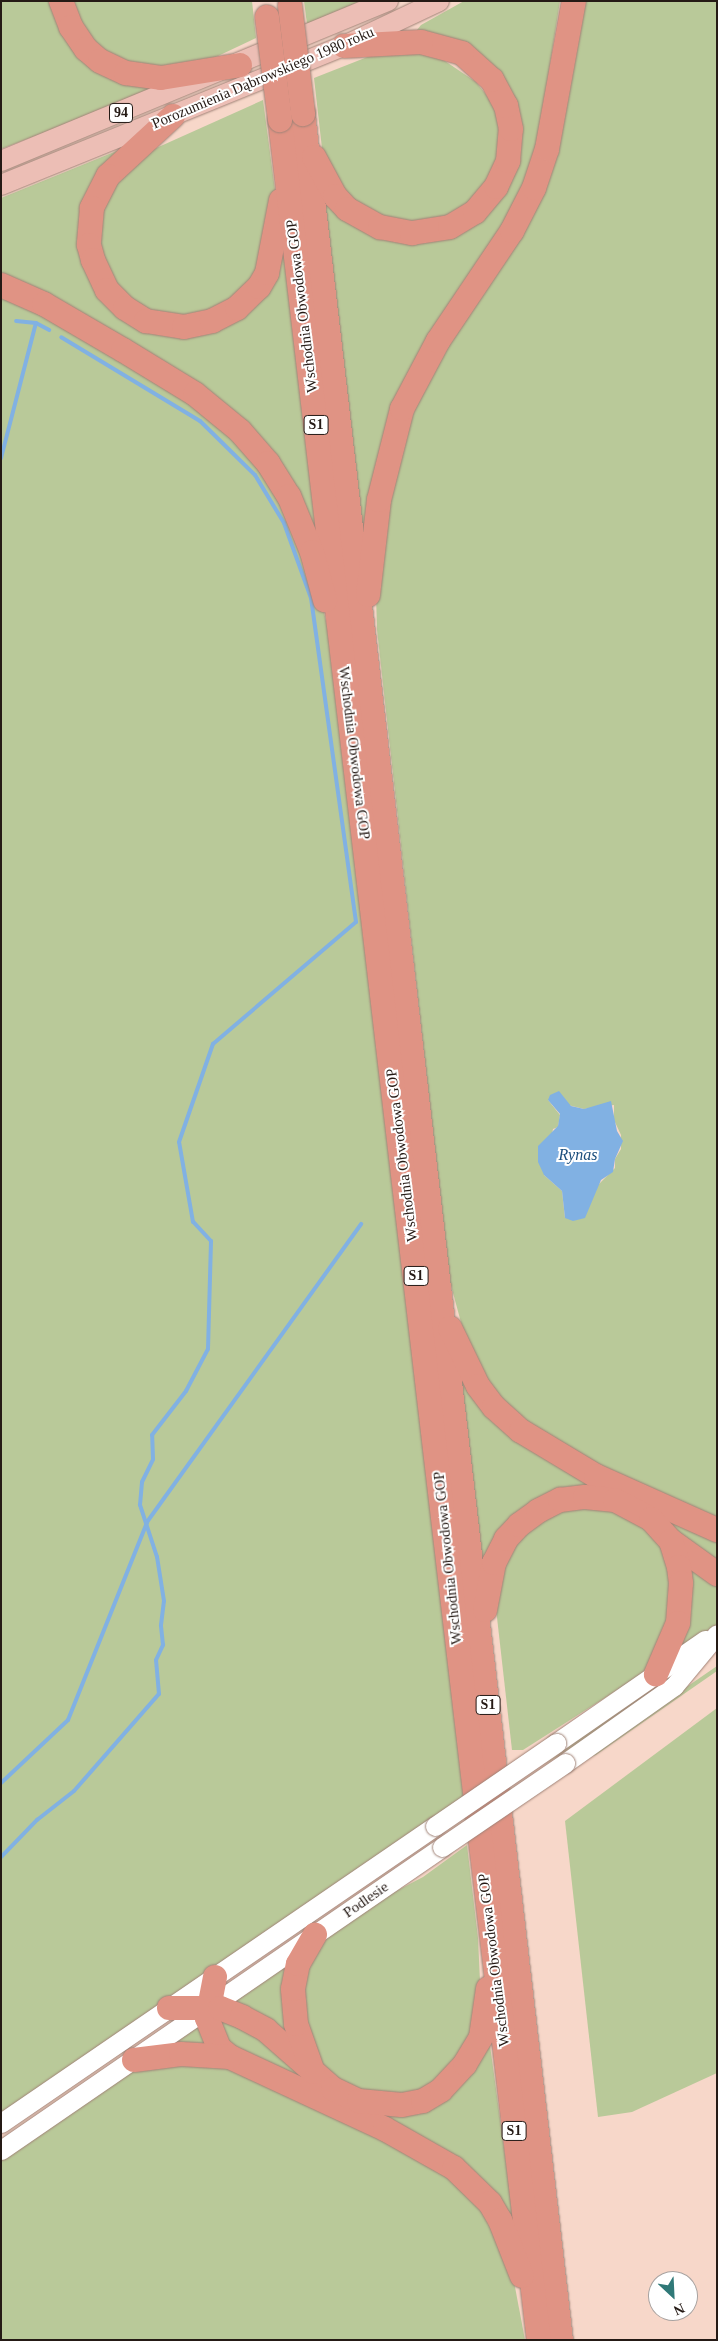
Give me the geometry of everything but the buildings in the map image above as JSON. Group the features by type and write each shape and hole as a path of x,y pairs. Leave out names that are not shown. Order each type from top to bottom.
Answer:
{"highway":[{"path":"61,1 70,26 86,49 100,61 126,73 161,78 240,65"},
{"path":"364,634 379,500 400,418 438,341 512,231 534,188 547,148 574,1"},
{"name":"Wschodnia Obwodowa GOP","path":"290,4 561,2340"},
{"name":"Wschodnia Obwodowa GOP","path":"266,8 538,2330"},
{"path":"306,142 330,188 348,209 380,227 396,232 425,233 460,222 488,199 503,175 511,129 506,106 484,70 462,53 420,42 344,46"},
{"path":"173,116 108,176 92,208 89,245 96,271 114,300 135,315 157,324 184,327 212,321 248,300 259,286 272,260 286,171"},
{"path":"1,285 44,304 195,394 224,416 254,446 280,480 303,528 344,678"},
{"path":"442,1313 478,1386 494,1408 521,1431 596,1476 717,1530"},
{"path":"481,1646 488,1584 494,1563 506,1539 538,1511 572,1498 615,1500 651,1519 671,1541 717,1574"},
{"path":"656,1674 673,1639 680,1604 679,1567 671,1541"},
{"path":"314,2074 296,2024 293,1989 298,1964 315,1935"},
{"path":"169,2008 220,2008 254,2022 314,2074 345,2096 385,2106 412,2104 441,2090 465,2064 481,2037 492,1942"},
{"path":"215,1977 207,2018 214,2038 230,2058"},
{"path":"134,2060 181,2054 230,2058 412,2143 468,2179 500,2220 538,2330"}],"main road":[{"name":"Porozumienia Dąbrowskiego 1980 roku","path":"1,161 240,65 388,1"},
{"name":"Porozumienia Dąbrowskiego 1980 roku","path":"1,185 344,46 439,1"}],"street":[{"name":"Podlesie","path":"1,2122 717,1633"},
{"name":"Podlesie","path":"1,2150 565,1763 674,1686 717,1633"}],"green space":[{"path":"1,1 53,1 90,67 117,81 167,86 1,149"},
{"path":"67,1 252,1 256,38 199,65 145,70 97,49"},
{"path":"304,1 361,1 307,24"},
{"path":"464,1 560,1 538,142 527,185 426,346 366,564 321,189 360,226 484,217 515,106 417,30 421,25"},
{"path":"583,1 717,1 717,1524 519,1425 469,1352 449,1278 377,630 376,594 397,455 418,402 551,161","holes":["548,1100 584,1109 614,1105 614,1120 621,1135 621,1149 615,1159 615,1168 565,1218 562,1191 544,1175 553,1129 558,1127 560,1115"]},
{"path":"375,54 423,54 442,59 476,82 498,109 502,158 467,210 405,227 353,202 323,157 314,78"},
{"path":"263,100 275,190 273,225 269,246 246,291 196,319 138,310 103,269 98,211 134,158"},
{"path":"124,148 93,182 102,296 214,329 285,233 320,550 263,446 1,275 1,198"},
{"path":"1,295 31,306 208,413 267,472 318,587 329,634 464,1798 1,2115"},
{"path":"459,1369 620,1494 575,1491 482,1574"},
{"path":"573,1505 632,1515 663,1545 676,1601 647,1671 523,1750 512,1750 494,1591 521,1533"},
{"path":"664,1514 717,1535 717,1569 684,1546"},
{"path":"679,1554 717,1579 717,1624 674,1654"},
{"path":"683,1663 685,1666 638,1705 544,1765"},
{"path":"717,1666 717,1671 596,1755 582,1759"},
{"path":"717,1708 717,2073 632,2112 598,2117 565,1821"},
{"path":"467,1845 478,1938 481,2003 465,2054 417,2095 360,2095 314,2060 299,1991 317,1943 377,1901 423,1877"},
{"path":"296,1957 295,2039 225,2004"},
{"path":"216,2014 399,2113 489,2038 517,2242 495,2202 225,2044"},
{"path":"202,2022 213,2050 161,2050"},
{"path":"211,2060 399,2143 474,2196 512,2271 525,2340 1,2340 1,2159 123,2073 143,2065"}],"water":[{"name":"Rynas","path":"559,1091 571,1106 584,1109 611,1101 617,1131 623,1141 615,1159 613,1172 601,1180 585,1218 573,1221 565,1218 562,1191 544,1175 538,1162 538,1146 558,1126 560,1114 548,1100 550,1095"}],"waterway":[{"path":"1,458 36,323 16,321"},
{"path":"36,323 49,330"},
{"path":"1,1857 37,1820 74,1791 159,1694 156,1660 163,1645 161,1625 164,1601 157,1557 140,1505 142,1482 153,1459 152,1435 186,1391 208,1349 211,1241 193,1222 179,1142 213,1044 356,922 311,598 284,523 255,475 200,421 61,337"},
{"path":"1,1783 68,1720 147,1522 361,1224"}]}
